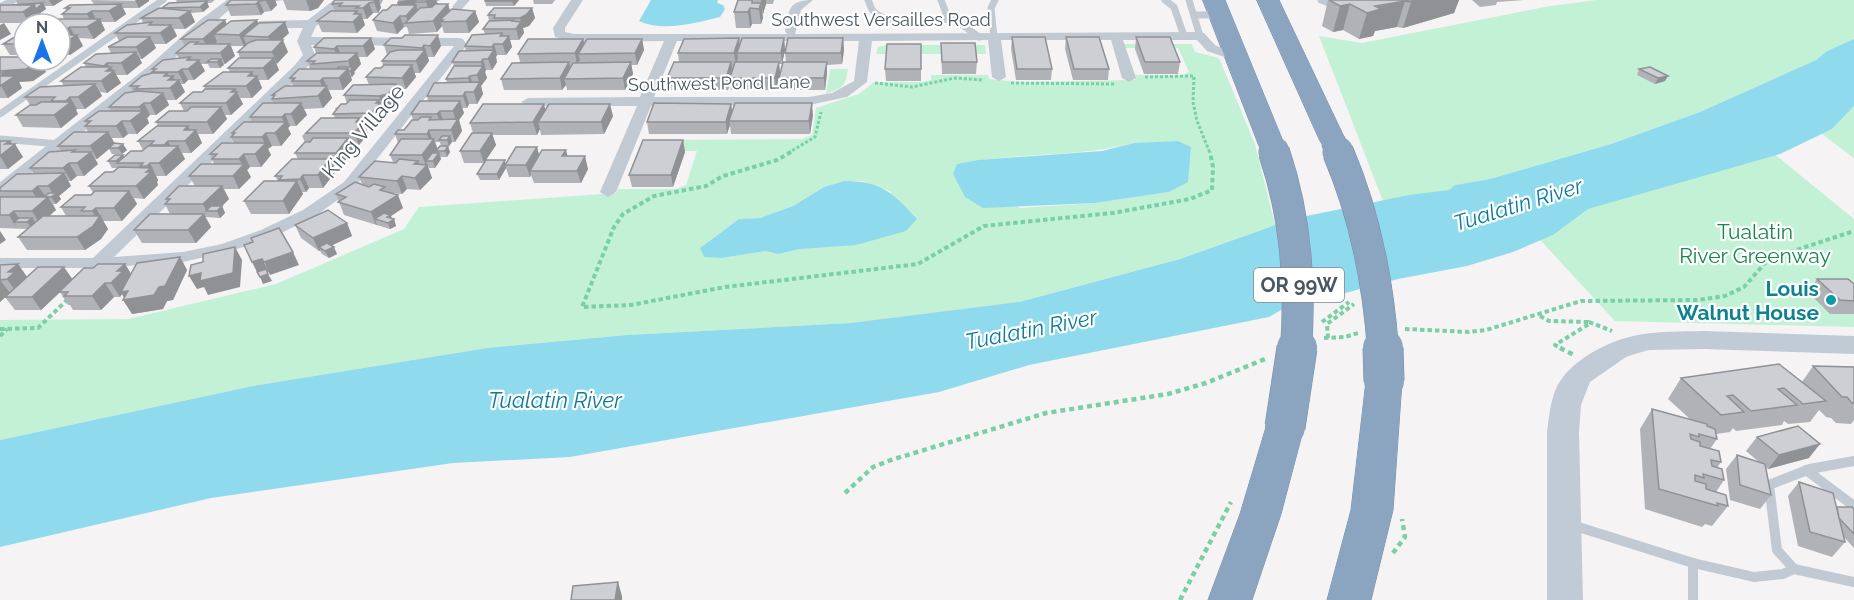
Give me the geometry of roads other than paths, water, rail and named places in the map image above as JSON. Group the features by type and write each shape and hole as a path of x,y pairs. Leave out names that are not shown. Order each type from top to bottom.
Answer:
{"highway":[{"name":"OR 99W","path":"1268,0 1352,183 1372,253 1382,321 1384,381 1372,510 1349,600"},
{"name":"OR 99W","path":"1217,8 1284,180 1292,216 1299,296 1295,370 1285,427 1259,521 1230,600"}],"street":[{"path":"0,8 14,0"},
{"path":"0,190 154,69 204,23 234,0"},
{"path":"98,263 299,69 309,56 303,41 311,24 341,0"},
{"name":"Southwest Versailles Road","path":"577,0 559,28 559,34 574,38 1200,36"},
{"path":"791,31 795,9 807,0"},
{"path":"204,23 228,23"},
{"path":"252,24 311,24"},
{"path":"1200,36 1211,48 1236,57"},
{"name":"Southwest Pond Lane","path":"528,102 819,100 832,98 851,90 860,82 866,37"},
{"path":"994,37 999,76"},
{"path":"1116,37 1129,77"},
{"path":"608,192 672,38"},
{"name":"King Village","path":"0,263 148,262 202,255 242,244 308,215 349,185 461,45 459,42 303,41"},
{"path":"1565,600 1563,432 1566,405 1571,389 1580,375 1616,350 1649,341 1704,340 1854,345"}],"lane":[{"path":"0,114 163,0"},
{"path":"868,0 872,10 878,15 897,18 952,19"},
{"path":"942,0 946,14 979,37"},
{"path":"994,37 991,8 995,0"},
{"path":"1165,0 1174,7 1184,36"},
{"path":"1189,0 1200,36"},
{"path":"1321,0 1331,4 1359,0"},
{"path":"1194,15 1217,8"},
{"path":"0,139 60,144"},
{"path":"1854,461 1828,463 1786,476 1769,485 1777,550 1794,569 1854,582"},
{"path":"1806,470 1854,506"},
{"path":"1564,522 1693,563 1754,577 1783,574 1794,569"},
{"path":"1693,563 1693,600"}],"water":[{"path":"651,0 718,0 717,3 723,5 725,9 720,17 701,22 658,26 639,21"},
{"name":"Tualatin River","path":"1854,39 1854,106 1832,129 1780,154 1588,209 1553,235 1513,252 1467,266 1398,279 1281,310 1269,317 1029,365 939,392 570,457 453,463 211,498 0,547 0,440 253,386 487,348 627,335 850,323 1019,302 1180,259 1292,219 1409,195 1449,190 1455,185 1490,179 1611,144 1700,112 1816,60 1827,51"},
{"path":"1178,141 1191,147 1188,182 1169,192 1095,203 983,208 965,197 953,174 957,164 978,160 1102,151 1134,143"},
{"path":"844,181 868,183 886,190 917,219 906,231 856,245 800,249 778,254 766,251 722,258 704,257 700,248 739,219 760,218 793,206 824,187"}],"place":[{"name":"Louis Walnut House","path":"1831,300"}],"park label":[{"name":"Tualatin River Greenway","path":"1755,243"}]}
